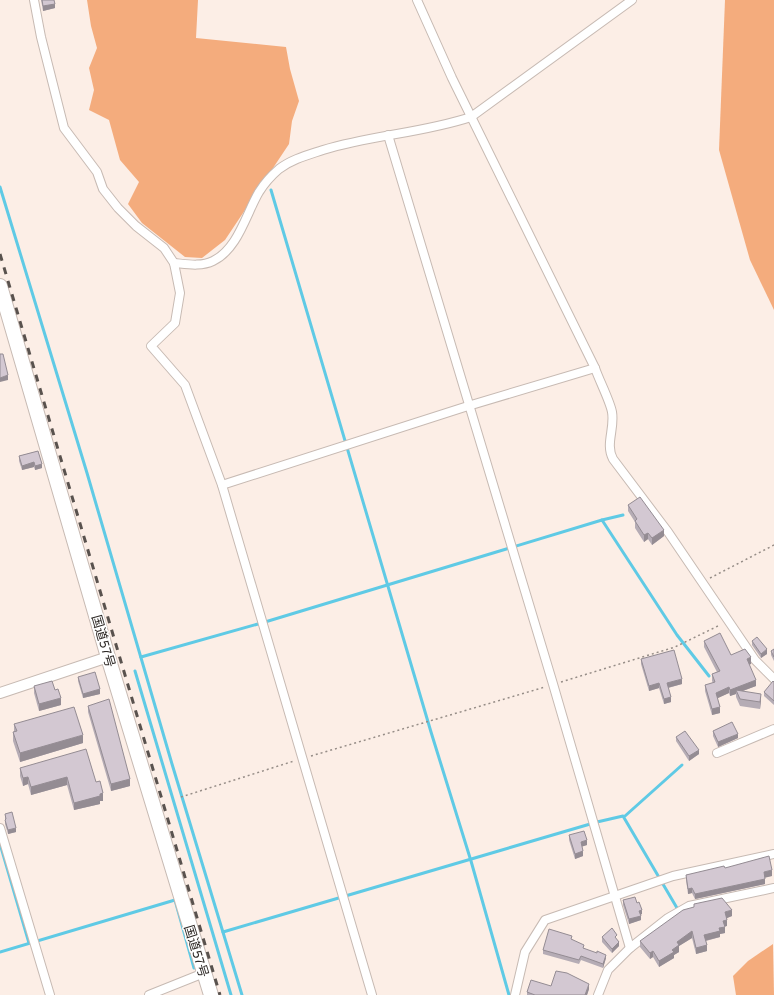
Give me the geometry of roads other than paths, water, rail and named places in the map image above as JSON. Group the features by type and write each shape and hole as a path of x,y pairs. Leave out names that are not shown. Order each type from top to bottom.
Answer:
{"highway":[{"name":"国道57号","path":"0,286 5,319 211,995"}],"street":[{"path":"34,0 41,37 64,128 97,172 103,189 118,208 136,226 164,248 174,263 180,293 175,323 151,346 185,385 222,485 372,995"},
{"path":"417,0 471,117 595,368 612,410 613,423 609,451 613,459 668,532 754,660 774,679"},
{"path":"174,263 197,265 213,261 222,254 238,238 259,192 265,184 280,169 299,157 339,145 449,125 471,117 632,0"},
{"path":"388,135 468,406 553,684 630,948"},
{"path":"222,485 468,406 595,368"},
{"path":"0,693 108,657"},
{"path":"717,753 774,729"},
{"path":"0,828 50,995"},
{"path":"515,995 525,952 545,920 673,876 774,854"},
{"path":"598,995 608,970 630,948 668,918 689,906 774,888"},
{"path":"148,995 204,973"}],"waterway":[{"path":"0,187 87,473 172,764 242,995"},
{"path":"271,190 431,732 471,861 509,995"},
{"path":"602,520 623,515"},
{"path":"141,657 265,622 602,520 677,635 709,676"},
{"path":"135,671 231,995"},
{"path":"625,816 682,765"},
{"path":"223,932 597,822 623,816 677,908"},
{"path":"0,844 29,943"},
{"path":"0,952 175,900 194,968"}],"railway":[{"path":"0,254 220,995"}]}
